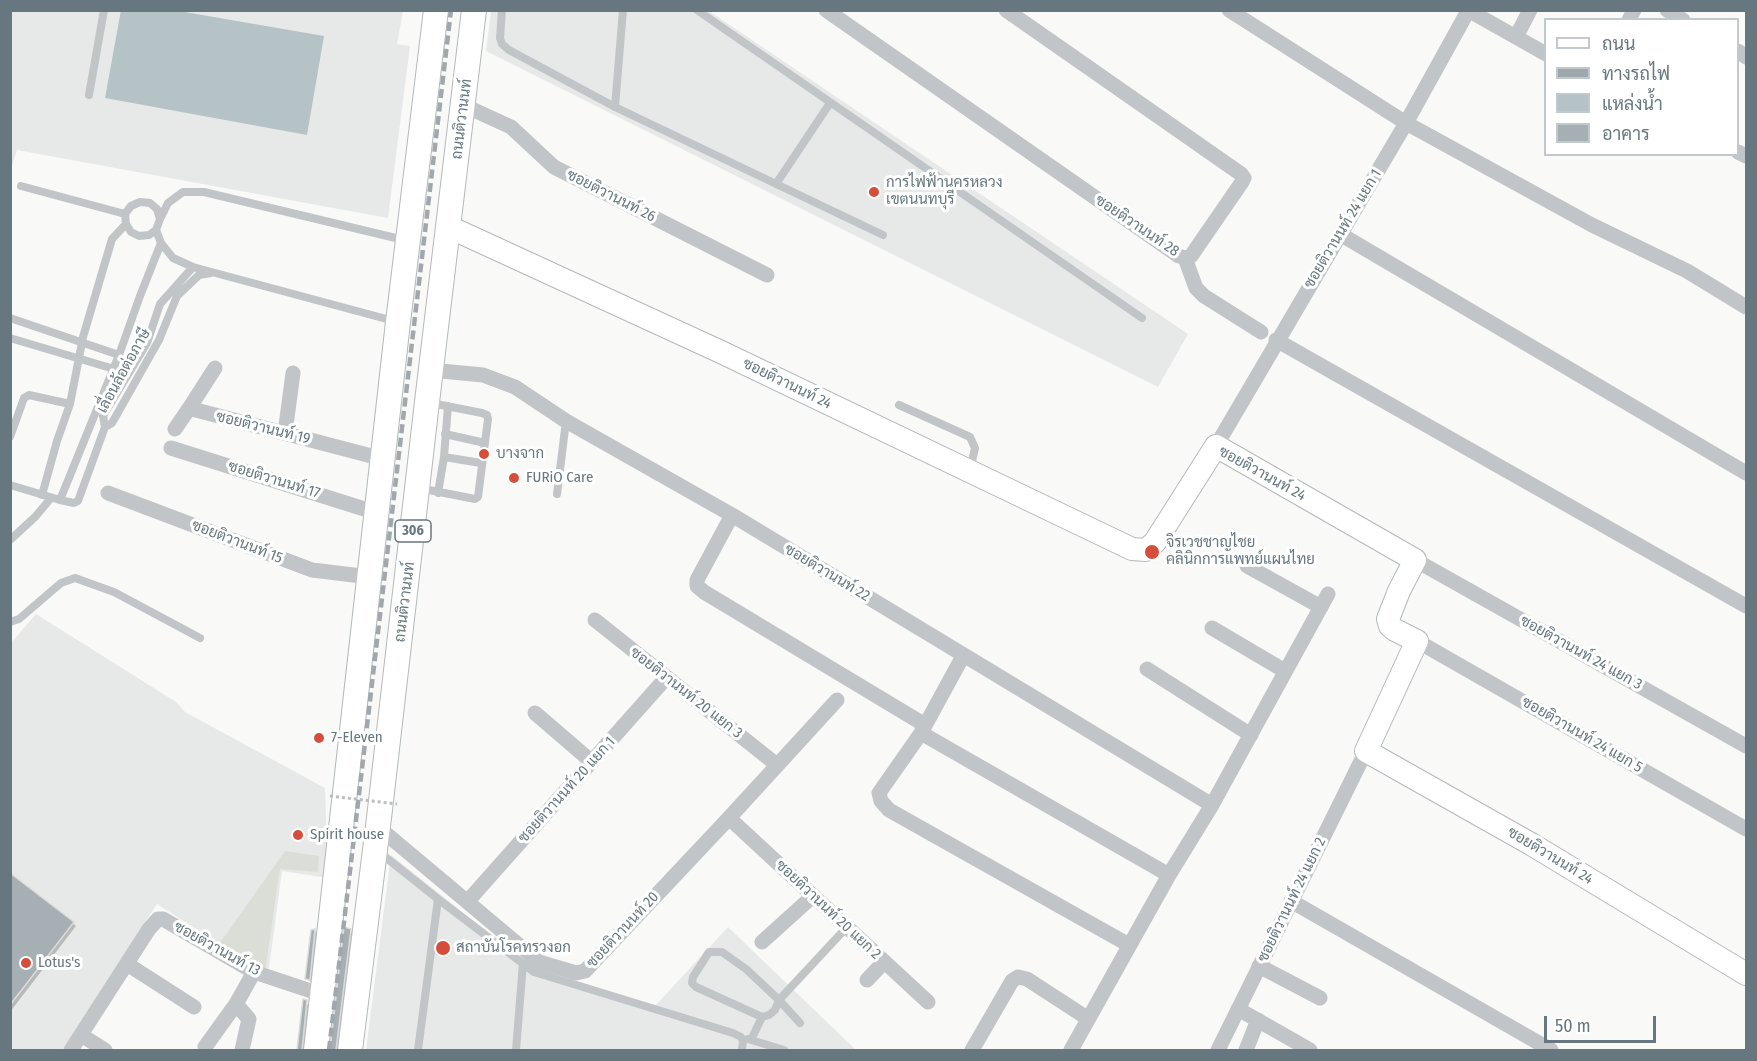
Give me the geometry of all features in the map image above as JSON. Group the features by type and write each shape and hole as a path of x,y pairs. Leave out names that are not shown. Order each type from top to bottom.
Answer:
{"main road":[{"name":"306","path":"316,1050 398,322 436,10"},
{"name":"ถนนติวานนท์","path":"350,1050 376,837 428,490 437,404 431,370 474,10"}],"street":[{"name":"ซอยติวานนท์ 28","path":"826,10 1179,256 1185,258 1191,256 1242,182 1244,178 1241,174 1006,10"},
{"path":"1228,10 1406,123 1592,225 1687,272 1746,307"},
{"path":"1516,37 1530,10"},
{"path":"1468,11 1544,53"},
{"name":"ซอยติวานนท์ 24 แยก 1","path":"1216,446 1276,340 1406,123 1468,11"},
{"name":"ซอยติวานนท์ 26","path":"463,105 511,127 554,167 767,274"},
{"name":"ซอยติวานนท์ 24","path":"449,227 721,352 1132,549 1146,550 1155,542 1216,446 1415,560"},
{"path":"1340,234 1746,473"},
{"path":"1185,258 1196,288 1204,296 1261,332"},
{"path":"1276,340 1746,606"},
{"path":"175,429 215,368"},
{"name":"ซอยติวานนท์ 22","path":"431,370 483,375 515,387 566,421 732,515 1212,805"},
{"path":"285,433 293,373"},
{"name":"ซอยติวานนท์ 19","path":"190,407 383,459"},
{"name":"ซอยติวานนท์ 17","path":"171,448 377,513"},
{"name":"ซอยติวานนท์ 15","path":"108,493 312,570 370,577"},
{"path":"732,515 697,579 697,586 704,592 923,729 1169,875"},
{"path":"1366,751 1417,641 1395,630 1390,626 1388,619 1415,560"},
{"name":"ซอยติวานนท์ 24 แยก 3","path":"1415,560 1746,746"},
{"path":"1071,1050 1169,875 1212,805 1324,601 1247,566"},
{"name":"ซอยติวานนท์ 20 แยก 3","path":"595,620 777,765"},
{"path":"1212,628 1285,671"},
{"name":"ซอยติวานนท์ 24 แยก 5","path":"1417,641 1746,829"},
{"path":"963,656 923,729 879,793 881,801 888,810 1129,945"},
{"path":"1147,669 1251,735"},
{"name":"ซอยติวานนท์ 20 แยก 1","path":"467,902 666,678"},
{"name":"ซอยติวานนท์ 20","path":"376,837 467,902 539,962 568,972 585,971 837,700"},
{"path":"535,713 592,762"},
{"name":"ซอยติวานนท์ 24","path":"1366,751 1531,844 1746,974"},
{"name":"ซอยติวานนท์ 24 แยก 2","path":"1218,1050 1366,751"},
{"name":"ซอยติวานนท์ 20 แยก 2","path":"729,818 928,1002"},
{"path":"762,942 813,896"},
{"path":"1291,901 1551,1050"},
{"name":"ซอยติวานนท์ 13","path":"71,1050 154,922 163,919 254,972 323,995"},
{"path":"867,980 884,962"},
{"path":"127,964 194,1007"},
{"path":"1259,966 1320,998"},
{"path":"205,1047 236,1004 254,972"},
{"path":"972,1050 1012,981 1018,977 1027,979 1087,1018"},
{"path":"236,1004 249,1019 242,1050"},
{"path":"1238,1009 1310,1050"},
{"path":"1246,1050 1258,1020"},
{"path":"81,1035 105,1050"}],"lane":[{"path":"89,94 104,10"},
{"path":"502,10 500,38 502,44 509,50 615,107 883,235"},
{"path":"615,107 622,10"},
{"path":"697,10 1142,318"},
{"path":"776,184 830,102"},
{"path":"21,186 125,214"},
{"path":"160,219 157,209 150,203 140,202 131,206 125,214 126,224 131,232 140,236 149,235 156,230 168,203 183,192 204,192 408,241"},
{"path":"10,540 35,517 47,497 57,441 70,404 82,344 112,239 126,224"},
{"path":"156,230 161,243 173,258 193,267 398,322"},
{"path":"60,500 114,369 161,243"},
{"name":"เลื่อนล้อต่อภาษี","path":"193,267 160,304 147,343 103,416 105,428 112,423 159,340 177,296 199,275 217,273"},
{"path":"10,318 119,355"},
{"path":"10,338 114,369"},
{"path":"10,438 24,398 29,395 70,404"},
{"path":"437,404 487,415 477,498 428,490 444,457 445,434 437,404"},
{"path":"899,405 969,437 975,448 970,471"},
{"path":"557,494 566,421"},
{"path":"10,485 47,497 74,503 78,501 105,428"},
{"path":"445,434 485,443"},
{"path":"444,457 481,463"},
{"path":"10,622 19,619 61,583 75,578 114,592 200,638"},
{"path":"376,837 438,899 534,972 784,1050"},
{"path":"417,1050 438,899"},
{"path":"751,1040 762,1017 775,1010 779,1000 847,927"},
{"path":"762,1017 696,987 692,983 693,976 709,951 722,952 747,969 800,1023"},
{"path":"516,1050 523,963"},
{"path":"741,1037 742,1050"}],"path":[{"path":"330,796 397,804"}],"shaded area":[{"path":"11,11 403,11 397,44 410,46 388,218 17,150 11,169"},
{"name":"การไฟฟ้านครหลวง เขตนนทบุรี","path":"491,11 709,11 1188,334 1158,387 486,51"},
{"path":"36,614 176,702 185,712 325,788 328,878 282,871 268,975 157,904 62,1050 11,1050 11,643"},
{"path":"285,851 319,856 318,872 280,869 265,972 220,943"},
{"name":"สถาบันโรคทรวงอก","path":"391,855 535,970 655,1006 728,927 856,1050 366,1050"}],"water":[{"path":"121,10 179,11 324,36 307,135 105,98"}],"building":[{"name":"Lotus's","path":"10,873 74,922 10,1005"},
{"path":"344,927 351,929 336,1050 330,1050"},
{"path":"315,929 310,980 305,979 311,930"},
{"path":"303,999 307,1000 302,1050 297,1050"}],"railway":[{"path":"329,1050 451,10"}],"place":[{"name":"การไฟฟ้านครหลวง เขตนนทบุรี","path":"874,192"},
{"name":"บางจาก","path":"484,454"},
{"name":"FURiO Care","path":"514,478"},
{"name":"จิรเวชชาญไชย คลินิกการแพทย์แผนไทย","path":"1152,552"},
{"name":"7-Eleven","path":"319,738"},
{"name":"Spirit house","path":"298,835"},
{"name":"สถาบันโรคทรวงอก","path":"443,948"},
{"name":"Lotus's","path":"26,963"}]}
